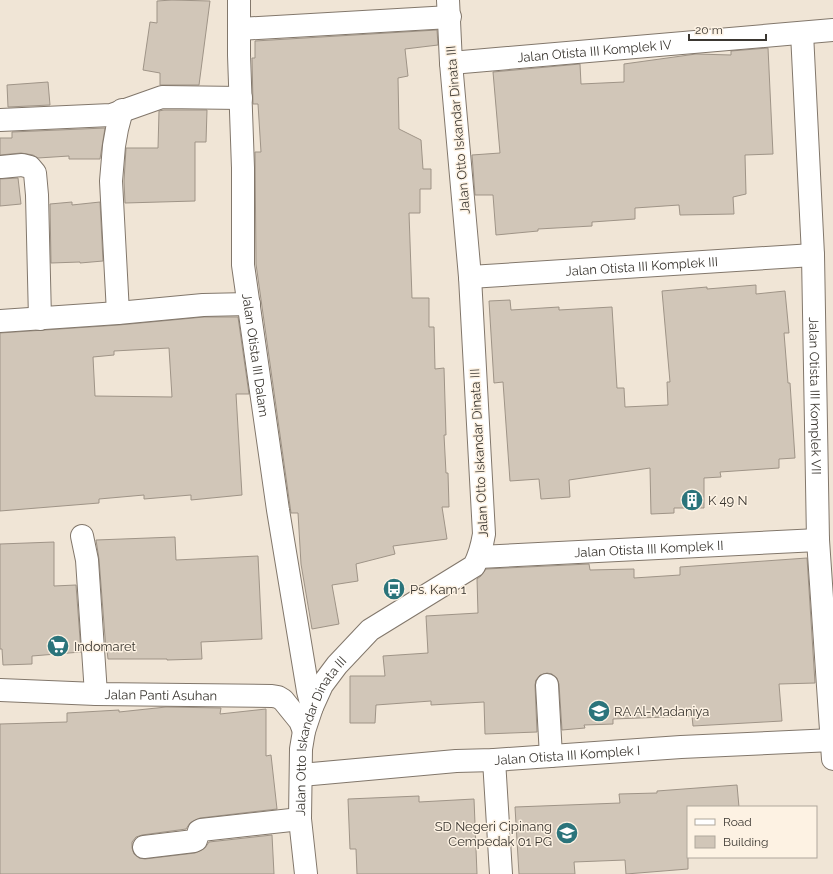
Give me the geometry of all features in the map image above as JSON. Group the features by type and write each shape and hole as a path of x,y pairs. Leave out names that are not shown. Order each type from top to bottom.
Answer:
{"street":[{"name":"Jalan Otista III Dalam","path":"239,0 243,168 243,265 278,510 308,691 312,707"},
{"path":"239,29 449,8"},
{"name":"Jalan Otto Iskandar Dinata III","path":"306,874 300,819 301,749 304,731 312,707 322,685 337,665 370,630 474,566 479,557 484,534 470,276 451,63 449,8"},
{"name":"Jalan Otista III Komplek IV","path":"451,63 833,30"},
{"name":"Jalan Otista III Komplek VII","path":"802,33 813,255 818,540 833,746"},
{"path":"0,120 110,115 162,97 241,98"},
{"path":"118,313 111,181 115,140 122,110"},
{"path":"0,163 30,167 35,173 37,195 40,319"},
{"name":"Jalan Otista III Komplek III","path":"470,276 813,255"},
{"path":"0,321 118,313 203,305 249,304"},
{"path":"82,536 87,560 96,694"},
{"name":"Jalan Otista III Komplek II","path":"479,557 818,540"},
{"path":"547,685 551,756"},
{"name":"Jalan Panti Asuhan","path":"0,690 96,694 278,697 283,700 300,720 304,731"},
{"name":"Jalan Otista III Komplek I","path":"301,775 456,761 494,760 680,747 833,746"},
{"path":"494,760 501,874"},
{"path":"144,847 194,841 201,830 300,819"}],"building":[{"path":"157,1 210,1 199,85 160,85 160,73 143,70 150,22 157,23"},
{"path":"437,30 438,45 405,49 408,76 398,78 399,129 421,140 423,169 431,169 431,189 420,189 420,213 409,213 412,298 429,298 429,327 434,327 435,369 444,368 446,435 444,435 446,473 448,473 449,507 442,507 447,539 393,546 395,554 356,564 358,581 332,585 339,624 312,629 301,564 298,513 291,513 256,264 255,152 261,152 258,104 253,104 252,58 255,58 255,41"},
{"path":"768,48 773,154 745,155 746,194 733,197 734,214 680,215 679,205 635,208 635,219 592,222 592,226 538,229 538,231 496,235 493,195 475,195 472,155 500,153 493,72 580,64 581,84 624,82 624,64 696,54 731,55 731,51"},
{"path":"48,82 50,105 8,107 7,85"},
{"path":"207,110 206,142 195,142 195,201 125,203 124,181 126,148 158,148 159,111"},
{"path":"105,128 100,159 69,159 69,156 38,158 33,155 21,153 0,155 0,138 12,138 12,132"},
{"path":"18,178 21,204 0,206 0,179"},
{"path":"72,202 72,205 100,202 103,261 51,263 50,204"},
{"path":"756,285 756,294 785,291 789,333 784,333 788,383 790,383 795,458 779,459 779,468 720,472 721,477 704,478 704,508 674,508 674,513 651,514 650,468 569,480 570,497 541,499 539,479 510,481 503,382 494,383 489,301 510,300 511,310 559,307 559,310 612,307 617,388 624,388 625,407 668,405 667,382 670,382 662,291"},
{"path":"204,317 238,317 249,394 236,394 242,495 191,500 191,495 144,499 144,495 99,499 99,503 0,511 0,333 119,325","holes":["169,348 172,397 95,396 93,357 114,355 114,351"]},
{"path":"175,537 176,560 258,556 262,639 201,642 202,659 108,659 96,540"},
{"path":"54,542 54,586 76,585 81,652 32,656 32,664 3,665 2,649 0,649 0,544"},
{"path":"807,558 815,683 779,684 782,721 693,726 692,716 613,719 613,724 584,725 585,728 562,730 559,684 557,678 552,674 547,673 540,675 536,680 535,685 537,732 485,734 484,702 431,705 431,701 376,705 375,723 350,723 350,676 385,676 383,656 428,653 426,616 478,613 477,579 486,569 589,564 590,570 634,569 634,578 680,575 680,567"},
{"path":"166,707 221,708 220,714 266,709 266,756 271,755 277,809 200,818 190,823 186,829 142,835 136,837 132,842 134,854 139,858 145,859 195,853 205,848 209,842 272,835 274,874 0,874 0,724 67,722 67,713 119,710 119,712"},
{"path":"737,785 739,806 687,806 688,869 626,874 625,860 574,862 575,874 519,874 515,807 620,803 619,794 657,793 657,791"},
{"path":"419,796 419,802 474,799 477,874 357,874 356,849 350,849 348,799"}],"place":[{"name":"K 49 N","path":"692,500"},
{"name":"Ps. Kam 1","path":"394,589"},
{"name":"Indomaret","path":"58,646"},
{"name":"RA Al-Madaniya","path":"599,711"},
{"name":"SD Negeri Cipinang Cempedak 01 PG","path":"567,833"}]}
